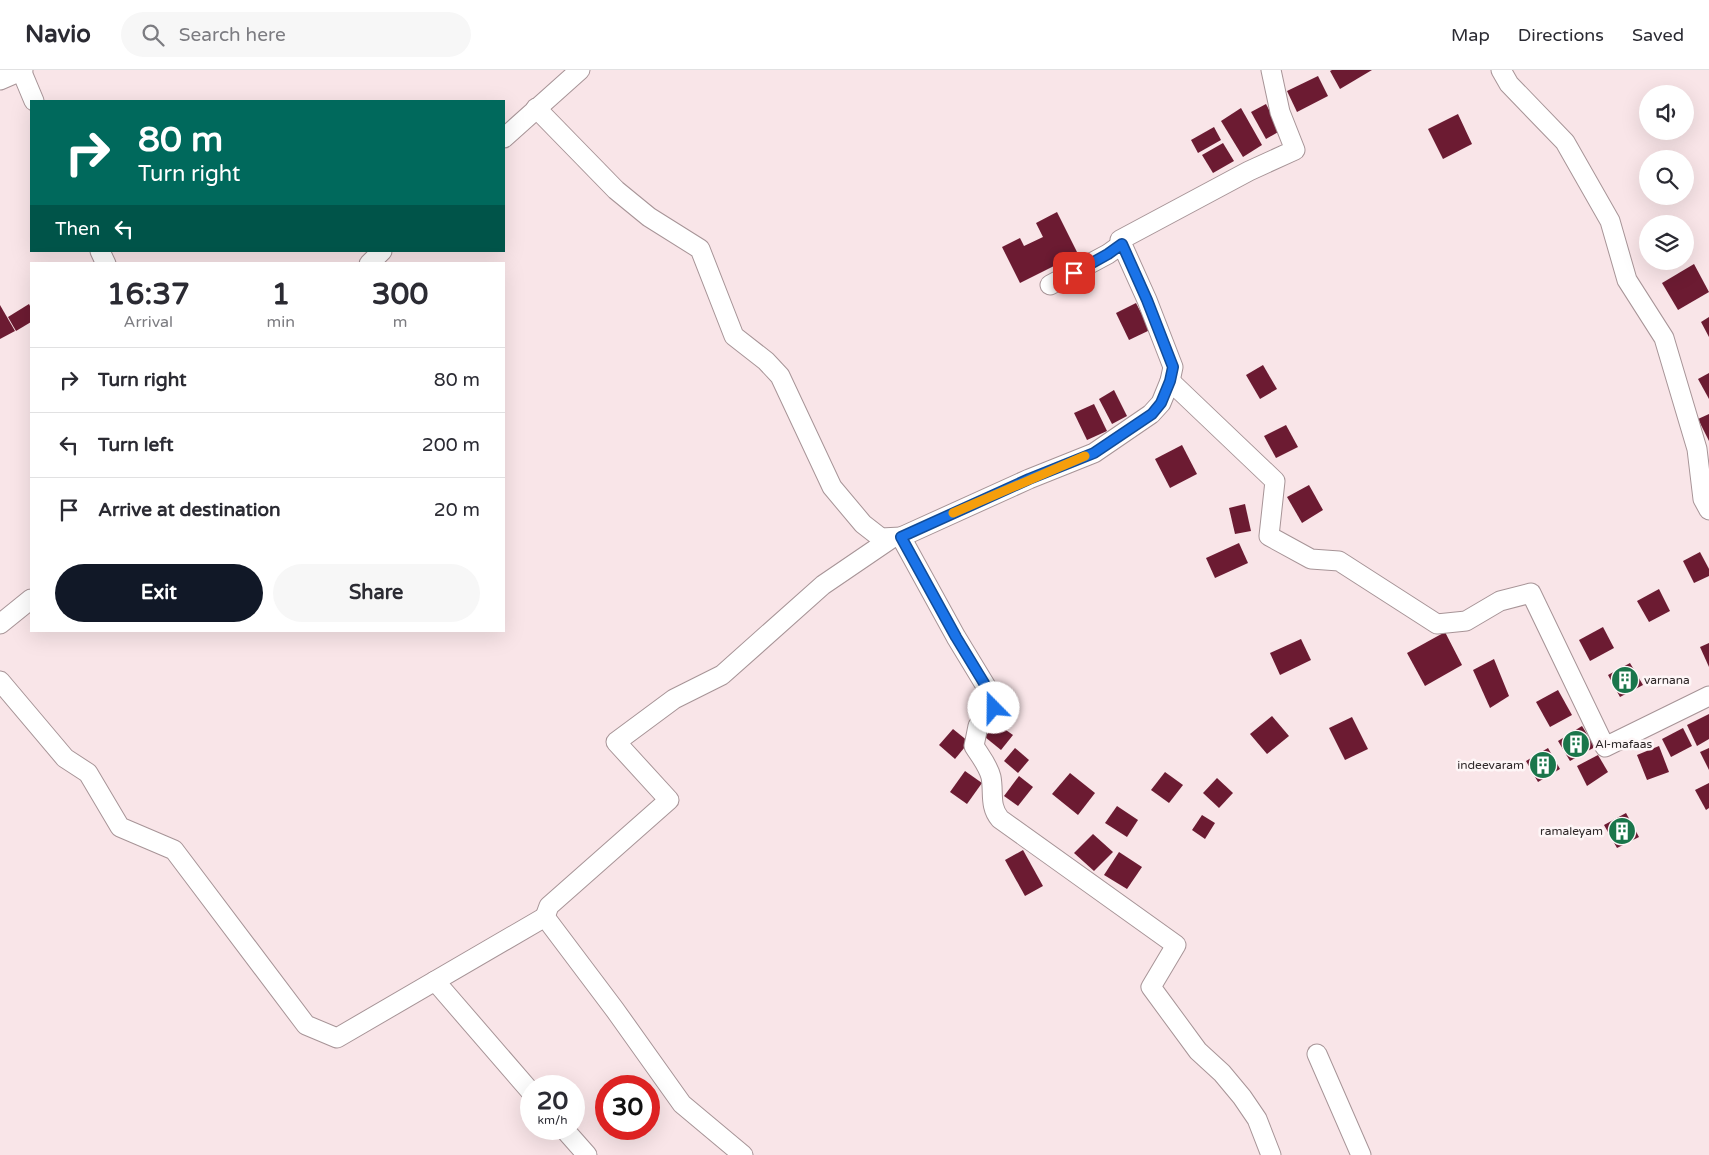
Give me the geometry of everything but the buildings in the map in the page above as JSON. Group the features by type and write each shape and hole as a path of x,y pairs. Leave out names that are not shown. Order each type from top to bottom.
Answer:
{"street":[{"path":"0,80 22,70 34,100"},
{"path":"505,137 580,70"},
{"path":"0,681 65,758 88,773 120,826 174,850 306,1025 337,1038 545,917 549,906 669,800 616,742 674,699 722,675 823,586 896,537 1094,453 1152,414 1161,403 1170,381 1173,367 1147,300 1120,240 1249,171 1295,150 1280,112 1271,70"},
{"path":"1501,70 1509,84 1565,142 1610,221 1627,280 1664,338 1697,449 1703,499 1709,510"},
{"path":"536,108 616,190 649,218 700,248 734,336 766,361 780,376 832,487 863,524 881,538 896,537"},
{"path":"1050,285 1108,254 1122,244"},
{"path":"371,262 381,252"},
{"path":"1170,381 1275,481 1269,536 1311,559 1338,561 1437,624 1466,621 1500,601 1531,593 1604,747 1709,696"},
{"path":"896,537 990,693 994,708 978,726 974,746 987,766 991,778 994,812 1000,819 1176,945 1151,986 1198,1052 1222,1073 1242,1096 1257,1120 1271,1155"},
{"path":"0,624 30,600"},
{"path":"545,917 615,1010 682,1104 744,1155"},
{"path":"435,981 520,1079"},
{"path":"1317,1054 1361,1155"},
{"path":"574,1140 587,1155"}],"slow traffic":[{"path":"953,513 1085,456"}],"place":[{"name":"varnana","path":"1625,680"},
{"name":"Al-mafaas","path":"1576,744"},
{"name":"indeevaram","path":"1543,765"},
{"name":"ramaleyam","path":"1622,831"}],"route":[{"path":"994,708 990,693 956,637 901,537 1029,479 1094,453 1152,414 1161,403 1170,381 1173,367 1147,300 1122,244 1074,273"}]}
